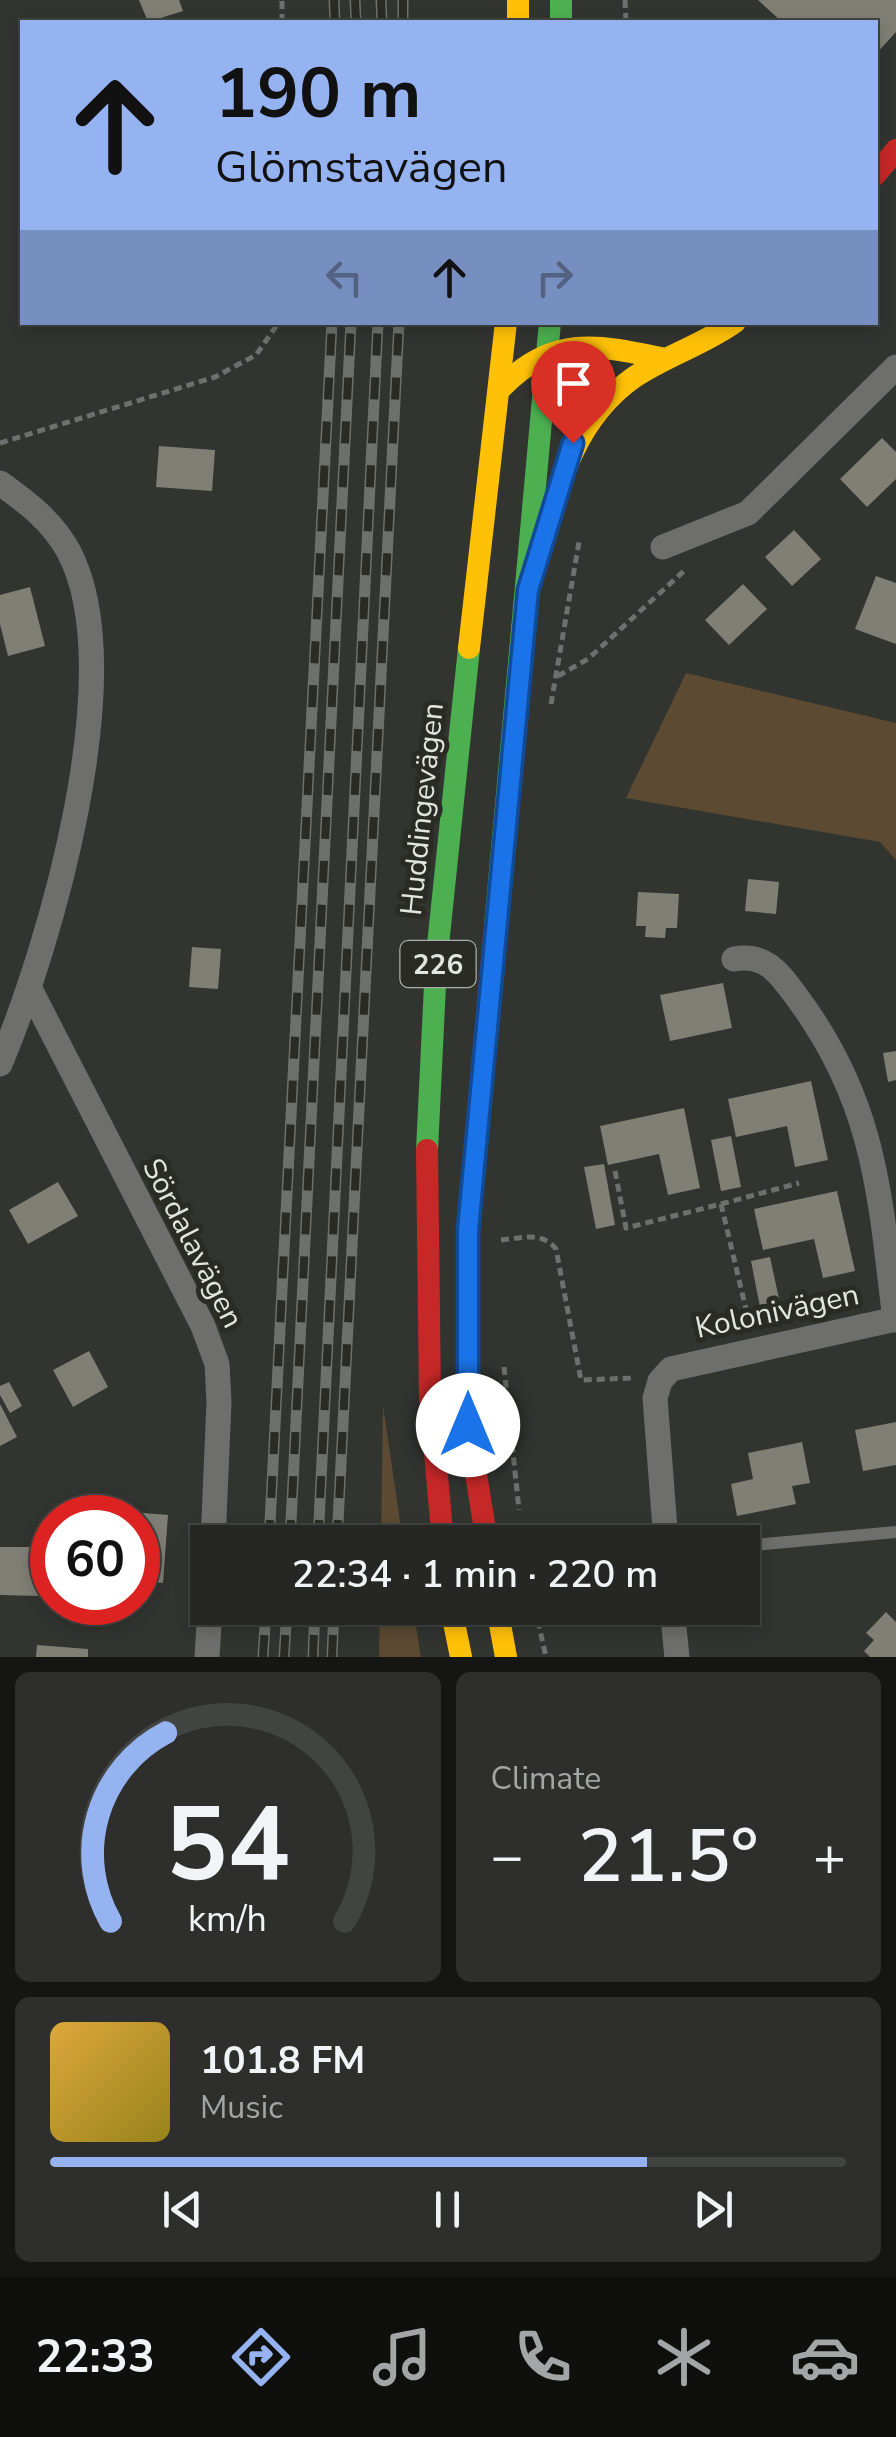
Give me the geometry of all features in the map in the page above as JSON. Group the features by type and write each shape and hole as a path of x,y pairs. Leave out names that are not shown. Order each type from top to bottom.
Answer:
{"main road":[{"path":"878,171 896,150"},
{"name":"Huddingevägen","path":"440,1525 430,1441 425,1338 428,1118 443,868 502,388 506,325"},
{"name":"226","path":"484,1525 468,1425 468,1230 550,325"},
{"path":"528,590 573,443 584,421 601,403 665,359 695,348 730,325"},
{"path":"502,388 534,355 549,350 604,348 665,359"},
{"path":"454,1625 461,1657"},
{"path":"500,1625 506,1657"}],"street":[{"path":"663,547 748,513 894,373"},
{"path":"0,483 45,518 70,553 81,582 92,648 88,748 31,992 0,1064"},
{"path":"734,958 750,956 774,967 817,1025 854,1096 878,1176 896,1319"},
{"name":"Sördalavägen","path":"31,992 203,1326 217,1364 213,1525"},
{"name":"Kolonivägen","path":"660,1381 671,1369 896,1319"},
{"path":"660,1381 655,1398 665,1525"},
{"path":"208,1657 209,1625"},
{"path":"673,1625 676,1657"}],"lane":[{"path":"760,1544 896,1532"}],"path":[{"path":"0,444 215,377 256,355 278,325"},
{"path":"549,712 580,532"},
{"path":"558,676 588,658 688,568 663,547"},
{"path":"614,1171 626,1228 800,1183"},
{"path":"721,1204 756,1348"},
{"path":"502,1258 503,1220"},
{"path":"502,1240 537,1236 549,1240 556,1250 581,1380 660,1381"},
{"path":"504,1365 519,1515"},
{"path":"539,1625 546,1657"}],"shaded area":[{"path":"686,673 896,723 896,860 880,842 626,798"},
{"path":"383,1405 401,1525 381,1525"},
{"path":"380,1625 416,1625 421,1657 379,1657"}],"building":[{"path":"139,0 179,0 183,11 147,20"},
{"path":"758,0 896,0 896,32 878,52 878,20 780,20"},
{"path":"882,438 896,452 896,479 867,507 840,479"},
{"path":"159,446 215,450 212,491 156,487"},
{"path":"794,530 821,559 792,586 765,557"},
{"path":"876,576 896,583 896,644 855,629"},
{"path":"743,584 767,609 729,645 705,620"},
{"path":"30,587 45,646 8,656 0,624 0,595"},
{"path":"748,879 779,882 776,914 745,911"},
{"path":"638,892 679,894 677,928 666,928 665,938 645,937 646,926 636,926"},
{"path":"192,947 221,949 218,989 189,987"},
{"path":"723,983 732,1028 670,1041 660,995"},
{"path":"896,1051 896,1080 888,1082 883,1053"},
{"path":"811,1081 828,1160 795,1167 787,1126 736,1137 728,1099"},
{"path":"684,1108 700,1188 668,1195 659,1154 608,1165 600,1126"},
{"path":"731,1136 741,1187 721,1191 711,1140"},
{"path":"604,1164 615,1225 596,1229 584,1167"},
{"path":"58,1182 78,1216 28,1244 9,1210"},
{"path":"837,1191 855,1271 823,1278 814,1239 763,1250 754,1209"},
{"path":"770,1257 781,1308 761,1312 751,1261"},
{"path":"89,1351 108,1387 73,1407 53,1370"},
{"path":"9,1382 22,1406 10,1413 0,1395 0,1386"},
{"path":"0,1404 17,1437 0,1446"},
{"path":"896,1422 896,1465 863,1471 855,1430"},
{"path":"802,1442 810,1483 792,1486 796,1504 737,1516 731,1484 753,1479 748,1453"},
{"path":"160,1514 168,1515 163,1583 160,1583"},
{"path":"0,1547 30,1547 30,1596 0,1595"},
{"path":"886,1612 896,1622 896,1657 870,1657 864,1651 874,1640 866,1633"},
{"path":"37,1645 88,1649 88,1657 36,1657"}],"railway":[{"path":"334,0 335,20"},
{"path":"355,0 356,20"},
{"path":"381,0 382,20"},
{"path":"403,0 403,20"},
{"path":"270,1525 332,325"},
{"path":"291,1525 351,325"},
{"path":"319,1525 378,325"},
{"path":"338,1525 399,325"},
{"path":"263,1657 265,1625"},
{"path":"284,1657 286,1625"},
{"path":"313,1657 314,1625"},
{"path":"332,1657 333,1625"}],"traffic: fast":[{"path":"561,0 561,20"},
{"path":"495,926 550,325"},
{"path":"427,1150 436,964 469,648"}],"traffic: slow":[{"path":"518,0 518,20"},
{"path":"469,648 506,325"},
{"path":"537,560 569,460 595,415 633,378 730,325"},
{"path":"502,387 521,370 559,351 598,348 665,359"},
{"path":"454,1625 461,1657"},
{"path":"500,1625 506,1657"}],"traffic: jam":[{"path":"878,171 896,150"},
{"path":"484,1525 468,1425 467,1231 495,926"},
{"path":"427,1150 430,1398 441,1525"}],"route":[{"path":"468,1425 468,1230 528,590 573,443"}]}
